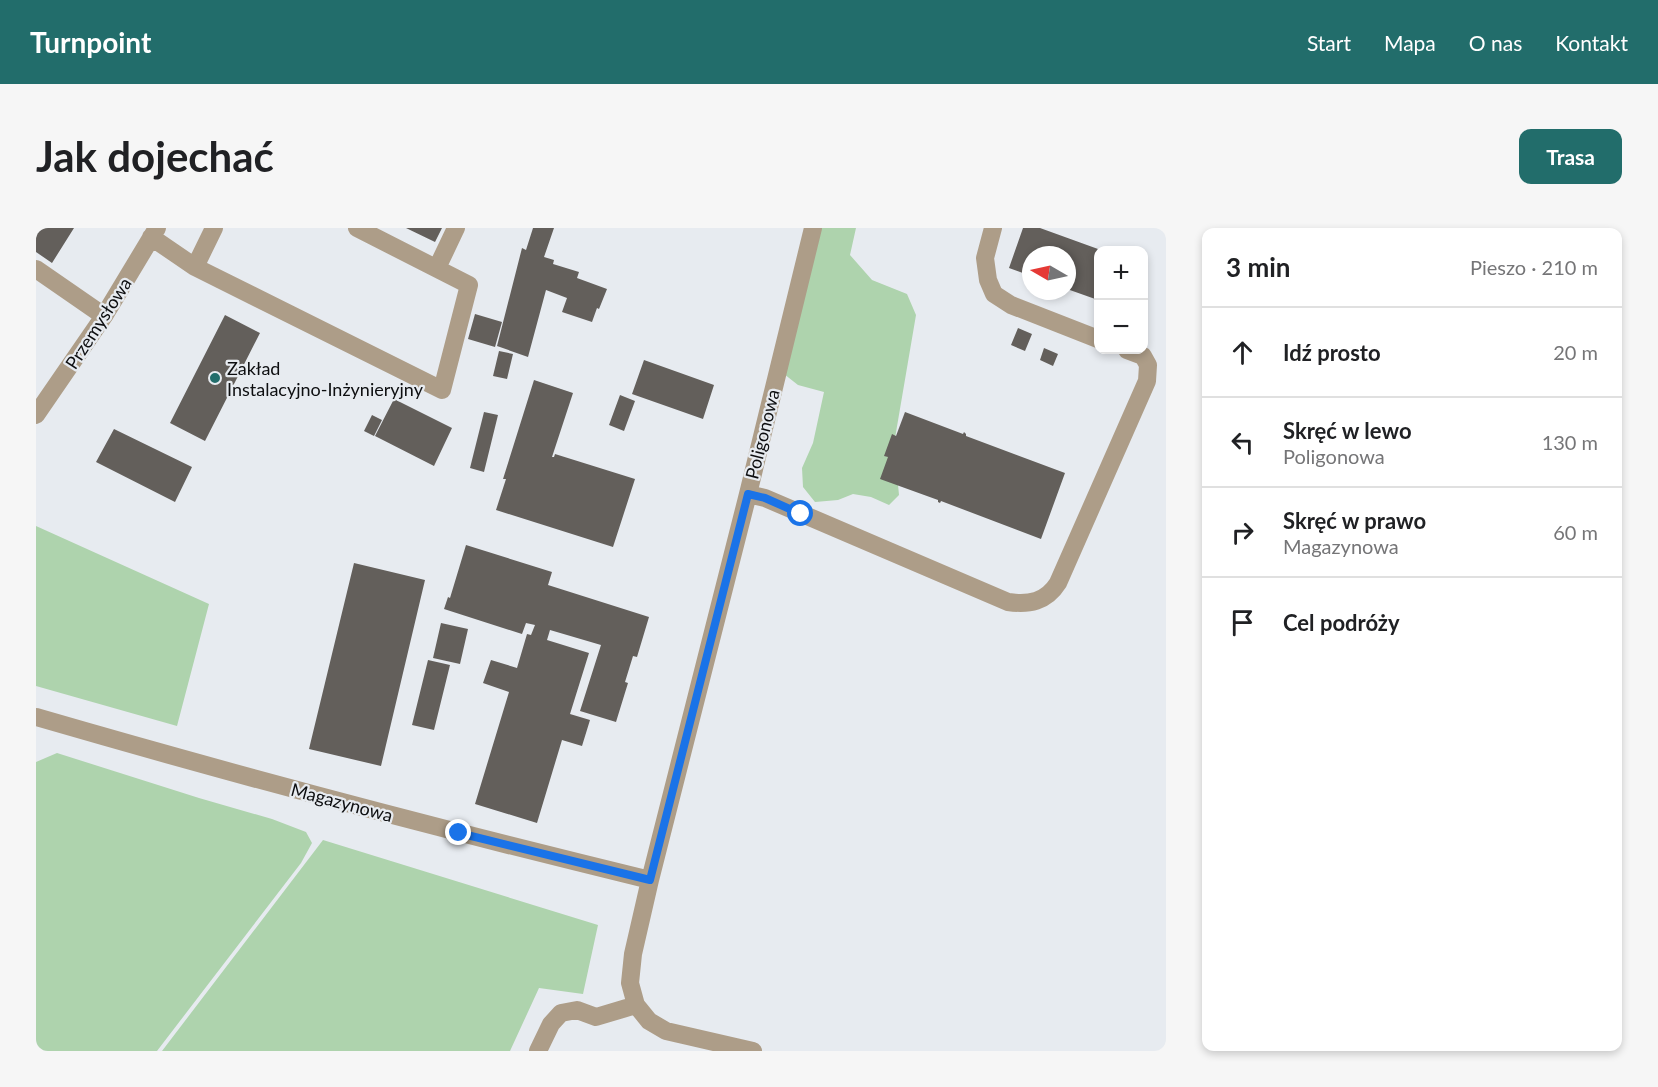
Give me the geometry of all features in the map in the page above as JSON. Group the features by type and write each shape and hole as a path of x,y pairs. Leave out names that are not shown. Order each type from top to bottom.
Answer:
{"street":[{"path":"195,267 214,228"},
{"path":"154,233 195,267 442,390 469,285 357,228"},
{"path":"438,268 456,228"},
{"name":"Poligonowa","path":"636,1005 630,983 633,954 813,228"},
{"path":"993,228 985,258 988,280 994,294 1011,305 1094,337"},
{"name":"Przemysłowa","path":"36,415 104,316 154,233"},
{"path":"36,269 104,316"},
{"path":"748,494 765,498 1008,602 1022,604 1039,600 1052,593 1058,583 1147,381 1148,365 1143,356 1138,354"},
{"name":"Magazynowa","path":"36,717 155,752 459,833 650,880"},
{"path":"538,1051 551,1024 561,1013 577,1010 596,1017 636,1005 649,1021 666,1031 753,1051"}],"green space":[{"path":"819,228 856,228 850,255 872,280 907,294 916,315 894,444 899,495 889,505 871,497 853,494 838,500 815,502 803,487 802,468 813,443 824,392 798,385 784,374"},
{"path":"36,526 209,604 177,726 36,686"},
{"path":"57,753 272,819 306,832 312,843 301,863 157,1051 36,1051 36,762"},
{"path":"323,840 598,925 583,994 539,988 510,1051 162,1051"}],"building":[{"path":"36,228 74,228 52,263 36,252"},
{"path":"406,228 442,228 435,242"},
{"path":"533,228 554,228 544,257 554,260 553,264 579,272 577,278 607,289 592,322 562,312 567,298 546,290 528,357 497,346 522,248 526,250"},
{"path":"1023,228 1040,228 1094,248 1094,299 1076,292 1076,246 1022,246 1022,273 1009,268"},
{"path":"475,314 502,322 495,347 468,339"},
{"name":"Zakład Instalacyjno-Inżynieryjny","path":"225,315 260,333 205,441 170,423"},
{"path":"1018,328 1032,334 1025,351 1011,345"},
{"path":"1044,348 1058,354 1053,366 1040,360"},
{"path":"499,351 513,354 507,379 493,376"},
{"path":"644,360 714,385 703,419 632,394"},
{"path":"534,380 573,393 552,457 555,454 635,479 613,547 496,510 506,479 503,479"},
{"path":"620,395 635,401 624,431 609,425"},
{"path":"394,399 452,428 434,466 375,436"},
{"path":"484,412 498,415 484,472 470,468"},
{"path":"905,412 963,434 964,432 966,436 1065,473 1041,539 880,479 888,457 884,456 892,434 896,436"},
{"path":"372,415 382,420 374,436 364,431"},
{"path":"114,429 192,467 175,502 96,462"},
{"path":"466,545 552,572 548,585 649,617 637,657 633,656 625,682 628,683 616,722 580,711 601,645 550,630 547,640 589,653 570,714 590,720 582,746 562,740 537,823 475,804 509,692 483,683 491,660 517,668 527,634 531,635 535,625 526,623 522,634 444,609 448,597 450,598"},
{"path":"354,563 425,580 381,766 309,749"},
{"path":"441,623 468,629 460,664 433,658"},
{"path":"428,660 450,665 434,730 412,725"}],"place":[{"name":"Zakład Instalacyjno-Inżynieryjny","path":"215,378"}],"route":[{"path":"459,833 650,880 748,494 765,498 801,514"}]}
